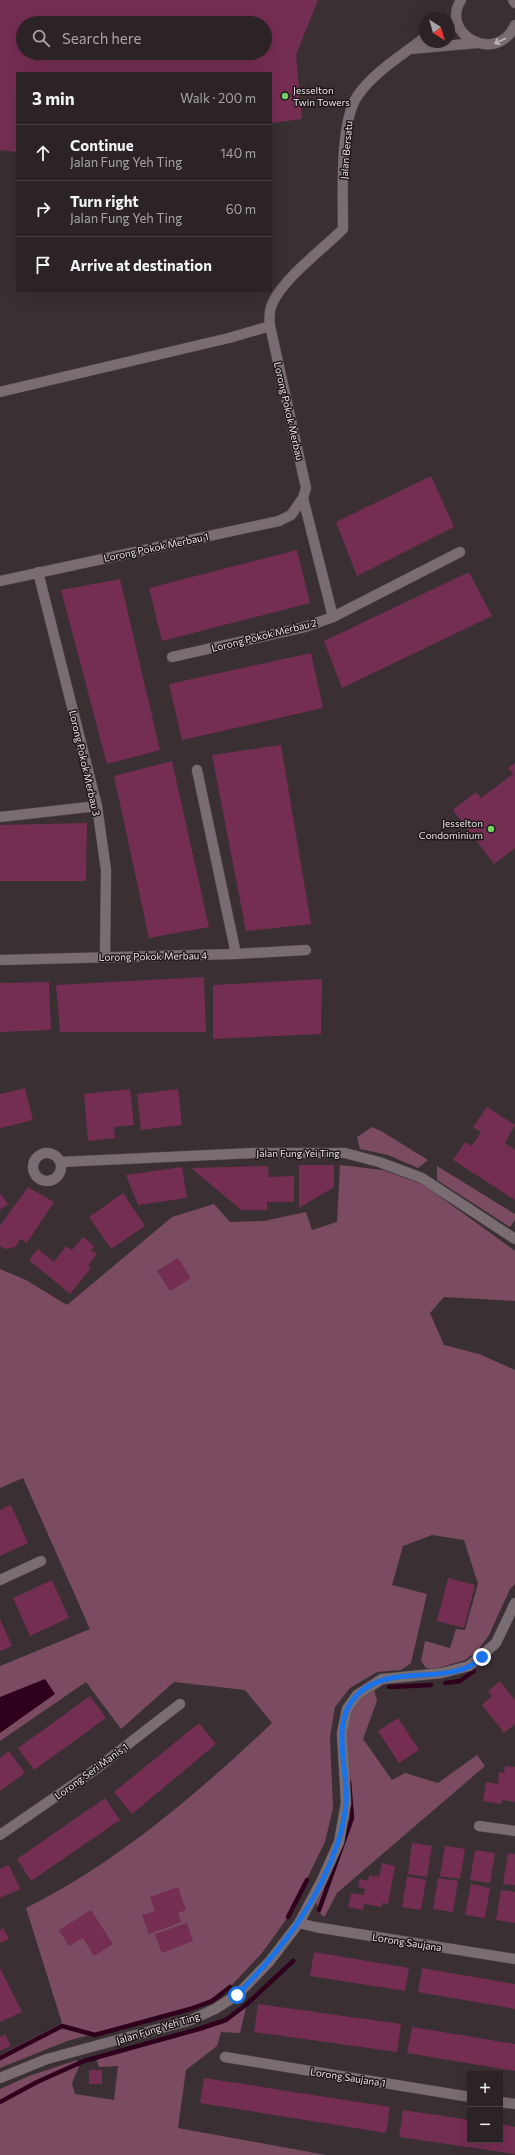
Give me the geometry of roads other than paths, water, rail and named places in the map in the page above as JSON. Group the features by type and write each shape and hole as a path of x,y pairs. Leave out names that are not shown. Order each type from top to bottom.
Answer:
{"street":[{"path":"456,7 458,22 462,31 477,43"},
{"path":"411,49 477,43 487,45 497,43 506,38 515,25"},
{"name":"Jalan Bersatu","path":"343,230 348,120 358,95 378,74 419,42"},
{"name":"Lorong Pokok Merbau","path":"333,617 303,498 306,488 270,326 269,314 273,302 285,284 343,230"},
{"path":"0,392 229,338 270,326"},
{"name":"Lorong Pokok Merbau 1","path":"0,581 279,521 291,515 303,498"},
{"name":"Lorong Pokok Merbau 2","path":"172,657 305,627 333,617 460,552"},
{"name":"Lorong Pokok Merbau 3","path":"38,572 96,806 106,870 105,957"},
{"path":"197,770 236,954"},
{"path":"0,817 96,806"},
{"name":"Lorong Pokok Merbau 4","path":"0,960 236,954 306,950"},
{"name":"Jalan Fung Yei Ting","path":"60,1162 253,1153 345,1153 379,1162 422,1178 515,1239"},
{"path":"0,1580 41,1561"},
{"name":"Jalan Fung Yeh Ting","path":"0,2078 47,2059 191,2020 216,2009 237,1995 269,1962 299,1923 322,1880 339,1842 346,1802 342,1733 347,1709 357,1695 382,1679 442,1672 469,1666 496,1643 515,1603"},
{"name":"Lorong Seri Manis 1","path":"0,1835 96,1769 180,1704"},
{"path":"479,1826 515,1831"},
{"name":"Lorong Saujana","path":"299,1923 315,1927 515,1959"},
{"name":"Lorong Saujana 1","path":"225,2057 467,2097"},
{"path":"503,2102 515,2104"}],"waterway":[{"path":"445,1683 460,1681 474,1671"},
{"path":"389,1687 431,1685"},
{"path":"319,1910 352,1818 349,1782"},
{"path":"288,1917 307,1880"},
{"path":"0,2102 37,2082 84,2061 226,2020 247,2004 293,1961"},
{"path":"0,2058 62,2026 95,2035 190,2009 212,2001 230,1987"}],"place":[{"name":"Jesselton Twin Towers","path":"285,96"},
{"name":"Jesselton Condominium","path":"491,829"}]}
